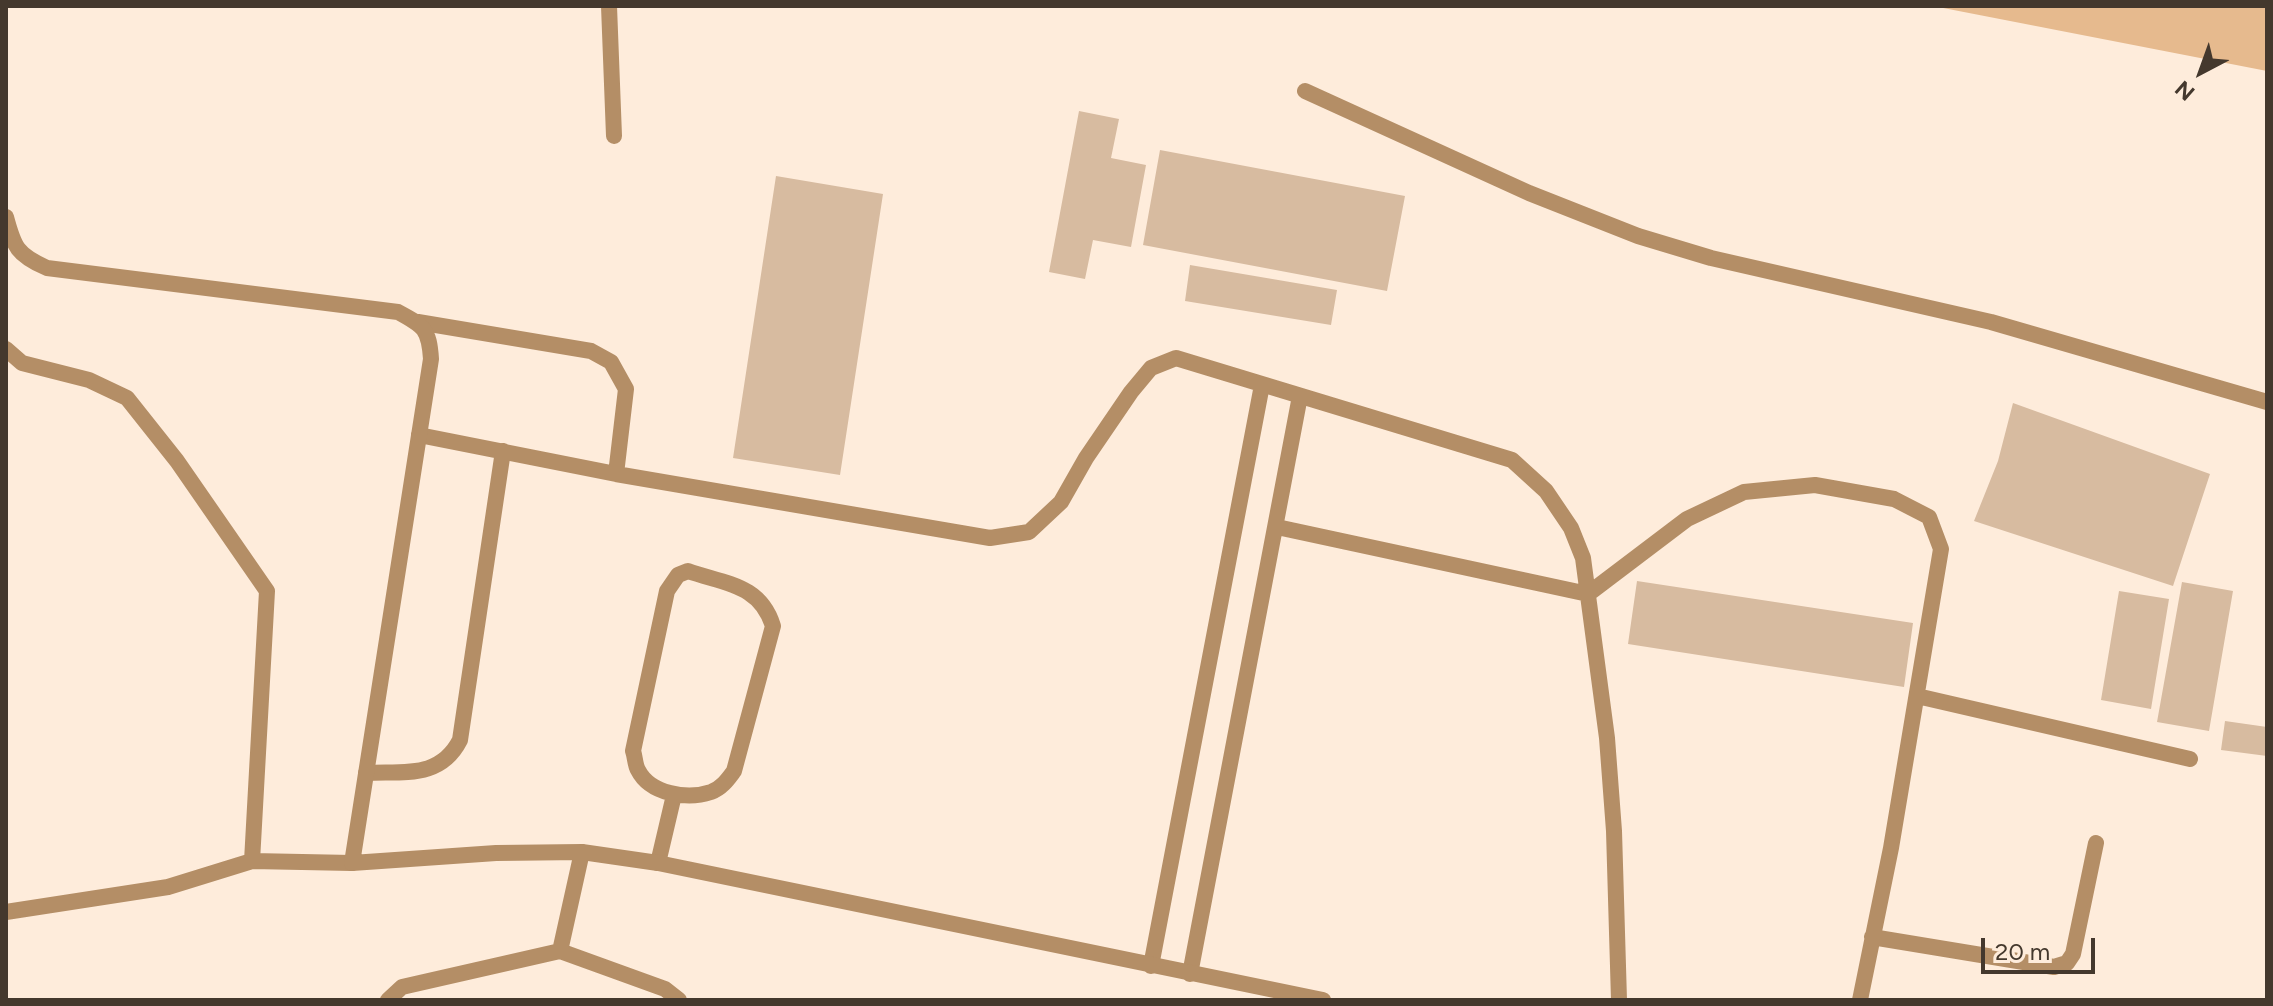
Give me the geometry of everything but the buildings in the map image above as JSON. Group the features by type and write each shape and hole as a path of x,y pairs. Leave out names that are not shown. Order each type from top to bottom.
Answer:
{"street":[{"path":"609,6 614,136"},
{"path":"1305,91 1529,193 1638,236 1711,258 1991,322 2267,402"},
{"path":"6,217 14,246 29,260 47,268 398,312 418,322 591,351 611,362 626,389 616,474"},
{"path":"352,863 431,359 429,335 418,322"},
{"path":"6,349 22,363 89,380 127,398 177,461 267,591 252,861"},
{"path":"419,435 616,474 990,538 1029,532 1061,502 1086,458 1131,392 1151,368 1176,358 1512,460 1546,491 1571,528 1583,558 1607,738 1614,831 1619,1000"},
{"path":"1151,966 1262,385"},
{"path":"1190,974 1300,396"},
{"path":"366,773 430,770 451,756 460,740 503,451"},
{"path":"1277,527 1588,594 1687,519 1744,492 1815,485 1894,499 1929,517 1941,549 1891,848 1860,1000"},
{"path":"688,571 754,593 768,610 773,626 734,771 724,784 710,792 674,795 651,784 638,770 633,751 667,591 678,575 688,571"},
{"path":"1917,696 2190,759"},
{"path":"658,863 674,795"},
{"path":"1872,937 2054,967 2067,963 2073,954 2096,843"},
{"path":"6,912 168,887 252,861 352,863 496,853 582,852 658,863 1323,1000"},
{"path":"560,951 582,852"},
{"path":"388,1000 402,987 560,951 665,989 679,1000"}],"shaded area":[{"path":"1933,6 2267,6 2267,71"}]}
